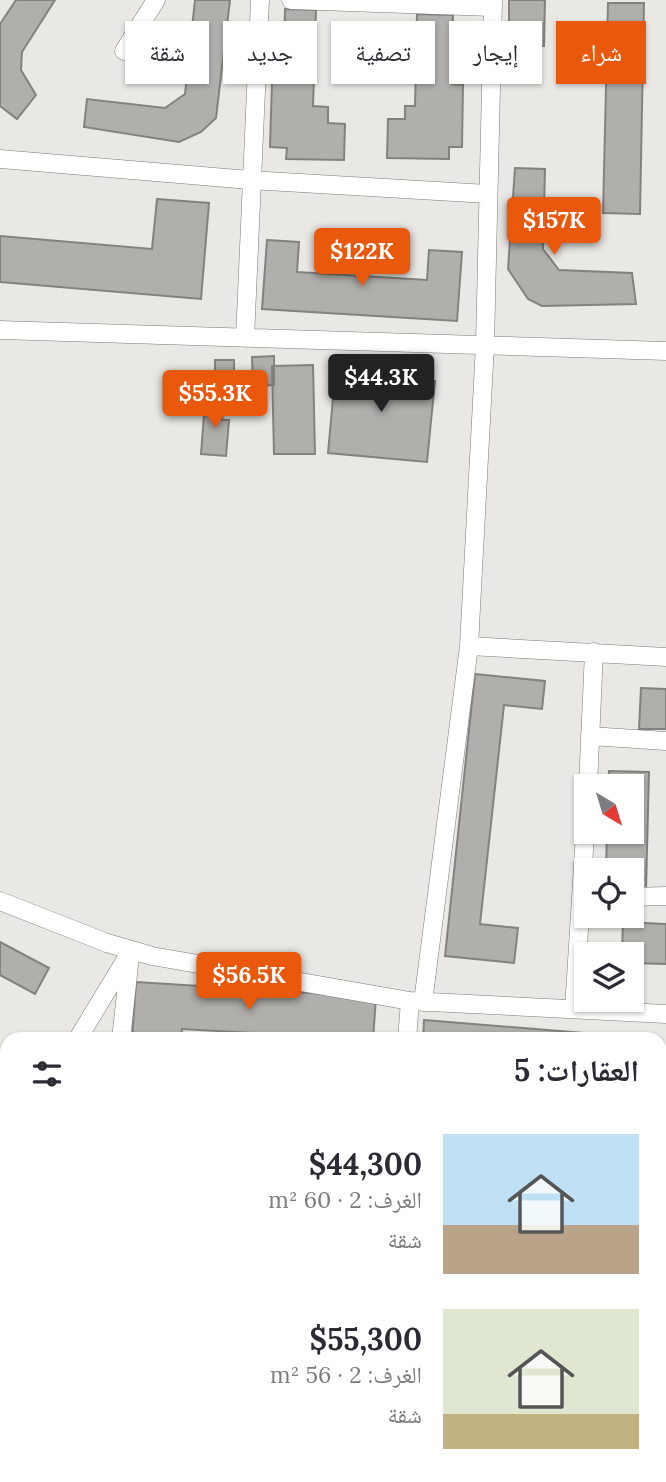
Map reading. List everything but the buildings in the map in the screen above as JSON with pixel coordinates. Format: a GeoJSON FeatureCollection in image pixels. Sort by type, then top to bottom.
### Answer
{"type":"FeatureCollection","features":[{"type":"Feature","properties":{"kind":"street"},"geometry":{"type":"LineString","coordinates":[[124,51],[156,0]]}},
{"type":"Feature","properties":{"kind":"street"},"geometry":{"type":"LineString","coordinates":[[245,338],[260,0]]}},
{"type":"Feature","properties":{"kind":"street"},"geometry":{"type":"LineString","coordinates":[[291,0],[493,3],[485,345],[469,646],[417,1001],[409,1032]]}},
{"type":"Feature","properties":{"kind":"street"},"geometry":{"type":"LineString","coordinates":[[0,159],[250,180],[488,194]]}},
{"type":"Feature","properties":{"kind":"street"},"geometry":{"type":"LineString","coordinates":[[0,330],[666,351]]}},
{"type":"Feature","properties":{"kind":"street"},"geometry":{"type":"LineString","coordinates":[[469,646],[666,657]]}},
{"type":"Feature","properties":{"kind":"street"},"geometry":{"type":"LineString","coordinates":[[588,774],[594,652]]}},
{"type":"Feature","properties":{"kind":"street"},"geometry":{"type":"LineString","coordinates":[[590,736],[666,741]]}},
{"type":"Feature","properties":{"kind":"street"},"geometry":{"type":"LineString","coordinates":[[644,897],[666,896]]}},
{"type":"Feature","properties":{"kind":"street"},"geometry":{"type":"LineString","coordinates":[[0,901],[131,951],[417,1001],[574,1009]]}},
{"type":"Feature","properties":{"kind":"street"},"geometry":{"type":"LineString","coordinates":[[82,1032],[131,951]]}},
{"type":"Feature","properties":{"kind":"street"},"geometry":{"type":"LineString","coordinates":[[122,1032],[131,951]]}},
{"type":"Feature","properties":{"kind":"street"},"geometry":{"type":"LineString","coordinates":[[643,1012],[666,1013]]}}]}
